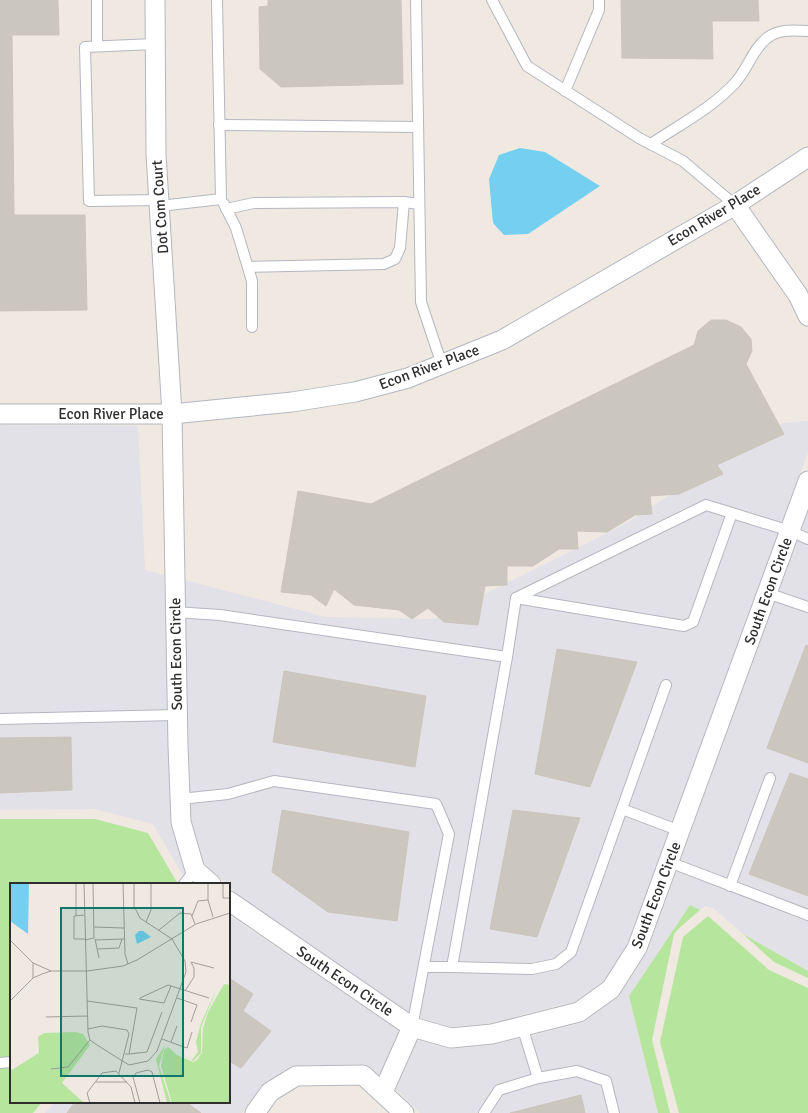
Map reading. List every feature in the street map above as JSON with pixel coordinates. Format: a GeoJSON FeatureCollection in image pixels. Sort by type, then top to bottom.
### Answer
{"type":"FeatureCollection","features":[{"type":"Feature","properties":{"kind":"street","name":"Dot Com Court"},"geometry":{"type":"LineString","coordinates":[[155,0],[156,154],[172,414]]}},
{"type":"Feature","properties":{"kind":"street","name":"Econ River Place"},"geometry":{"type":"LineString","coordinates":[[0,414],[172,414],[292,402],[356,392],[408,378],[502,340],[734,204],[808,157]]}},
{"type":"Feature","properties":{"kind":"street"},"geometry":{"type":"LineString","coordinates":[[734,204],[798,295],[808,316]]}},
{"type":"Feature","properties":{"kind":"street","name":"South Econ Circle"},"geometry":{"type":"LineString","coordinates":[[172,414],[177,715],[181,822],[190,877],[208,883]]}},
{"type":"Feature","properties":{"kind":"street","name":"South Econ Circle"},"geometry":{"type":"LineString","coordinates":[[230,902],[412,1027],[451,1038],[492,1034],[579,1012],[611,989],[637,948],[808,481]]}},
{"type":"Feature","properties":{"kind":"street"},"geometry":{"type":"LineString","coordinates":[[383,1092],[412,1027]]}},
{"type":"Feature","properties":{"kind":"street"},"geometry":{"type":"LineString","coordinates":[[255,1113],[270,1092],[296,1076],[363,1075],[404,1113]]}},
{"type":"Feature","properties":{"kind":"lane"},"geometry":{"type":"LineString","coordinates":[[97,0],[97,46]]}},
{"type":"Feature","properties":{"kind":"lane"},"geometry":{"type":"LineString","coordinates":[[217,0],[221,199],[236,228],[252,281],[252,327]]}},
{"type":"Feature","properties":{"kind":"lane"},"geometry":{"type":"LineString","coordinates":[[416,0],[421,302],[442,365]]}},
{"type":"Feature","properties":{"kind":"lane"},"geometry":{"type":"LineString","coordinates":[[492,0],[527,66],[651,144],[683,161],[734,204]]}},
{"type":"Feature","properties":{"kind":"lane"},"geometry":{"type":"LineString","coordinates":[[565,91],[599,10],[599,0]]}},
{"type":"Feature","properties":{"kind":"lane"},"geometry":{"type":"LineString","coordinates":[[651,144],[712,104],[735,83],[766,38],[790,30],[808,31]]}},
{"type":"Feature","properties":{"kind":"lane"},"geometry":{"type":"LineString","coordinates":[[155,44],[84,47],[89,201],[160,203],[221,199]]}},
{"type":"Feature","properties":{"kind":"lane"},"geometry":{"type":"LineString","coordinates":[[219,125],[418,127]]}},
{"type":"Feature","properties":{"kind":"lane"},"geometry":{"type":"LineString","coordinates":[[226,209],[254,203],[404,202],[419,204]]}},
{"type":"Feature","properties":{"kind":"lane"},"geometry":{"type":"LineString","coordinates":[[248,267],[384,264],[395,259],[400,248],[404,202]]}},
{"type":"Feature","properties":{"kind":"lane"},"geometry":{"type":"LineString","coordinates":[[516,598],[706,505],[790,531],[808,539]]}},
{"type":"Feature","properties":{"kind":"lane"},"geometry":{"type":"LineString","coordinates":[[516,598],[684,626],[693,622],[732,513]]}},
{"type":"Feature","properties":{"kind":"lane"},"geometry":{"type":"LineString","coordinates":[[767,593],[808,607]]}},
{"type":"Feature","properties":{"kind":"lane"},"geometry":{"type":"LineString","coordinates":[[452,967],[507,657],[516,598]]}},
{"type":"Feature","properties":{"kind":"lane"},"geometry":{"type":"LineString","coordinates":[[175,612],[220,615],[507,657]]}},
{"type":"Feature","properties":{"kind":"lane"},"geometry":{"type":"LineString","coordinates":[[424,967],[532,969],[556,964],[570,952],[666,685]]}},
{"type":"Feature","properties":{"kind":"lane"},"geometry":{"type":"LineString","coordinates":[[0,719],[177,715]]}},
{"type":"Feature","properties":{"kind":"lane"},"geometry":{"type":"LineString","coordinates":[[730,886],[770,778]]}},
{"type":"Feature","properties":{"kind":"lane"},"geometry":{"type":"LineString","coordinates":[[180,799],[228,794],[274,781],[436,804],[449,834],[412,1027]]}},
{"type":"Feature","properties":{"kind":"lane"},"geometry":{"type":"LineString","coordinates":[[622,809],[680,831]]}},
{"type":"Feature","properties":{"kind":"lane"},"geometry":{"type":"LineString","coordinates":[[669,862],[808,915]]}},
{"type":"Feature","properties":{"kind":"lane"},"geometry":{"type":"LineString","coordinates":[[522,1026],[538,1078]]}},
{"type":"Feature","properties":{"kind":"lane"},"geometry":{"type":"LineString","coordinates":[[0,1063],[10,1062]]}},
{"type":"Feature","properties":{"kind":"lane"},"geometry":{"type":"LineString","coordinates":[[484,1113],[499,1090],[538,1078],[577,1071],[606,1081],[614,1113]]}},
{"type":"Feature","properties":{"kind":"shaded area"},"geometry":{"type":"Polygon","coordinates":[[[808,421],[808,452],[629,942],[604,981],[576,1001],[490,1023],[452,1027],[416,1017],[241,898],[230,887],[230,883],[226,883],[204,863],[191,820],[187,745],[185,580],[326,617],[434,619],[623,525],[783,423],[808,421]]]}},
{"type":"Feature","properties":{"kind":"shaded area"},"geometry":{"type":"Polygon","coordinates":[[[0,425],[138,426],[145,570],[164,575],[171,823],[186,874],[194,883],[187,883],[153,824],[95,809],[0,810],[0,425]]]}},
{"type":"Feature","properties":{"kind":"shaded area"},"geometry":{"type":"Polygon","coordinates":[[[808,511],[808,971],[743,934],[713,908],[705,906],[700,910],[690,905],[629,996],[658,1113],[420,1113],[396,1089],[418,1040],[452,1049],[493,1045],[582,1023],[619,996],[646,954],[808,511]]]}},
{"type":"Feature","properties":{"kind":"shaded area"},"geometry":{"type":"Polygon","coordinates":[[[230,916],[399,1031],[379,1075],[369,1066],[363,1064],[291,1066],[266,1082],[242,1113],[45,1113],[53,1103],[230,1103],[230,916]]]}},
{"type":"Feature","properties":{"kind":"green space"},"geometry":{"type":"Polygon","coordinates":[[[0,819],[95,819],[148,833],[177,883],[10,883],[10,1103],[41,1103],[33,1113],[0,1113],[0,819]]]}},
{"type":"Feature","properties":{"kind":"green space"},"geometry":{"type":"Polygon","coordinates":[[[690,905],[700,910],[674,934],[652,1040],[670,1113],[658,1113],[629,996],[690,905]]]}},
{"type":"Feature","properties":{"kind":"green space"},"geometry":{"type":"Polygon","coordinates":[[[708,916],[769,970],[808,988],[808,1113],[679,1113],[660,1042],[683,937],[708,916]]]}},
{"type":"Feature","properties":{"kind":"green space"},"geometry":{"type":"Polygon","coordinates":[[[743,934],[808,971],[808,978],[774,962],[743,934]]]}},
{"type":"Feature","properties":{"kind":"water"},"geometry":{"type":"Polygon","coordinates":[[[520,148],[545,152],[600,186],[528,234],[504,235],[493,223],[489,179],[499,155],[520,148]]]}},
{"type":"Feature","properties":{"kind":"building"},"geometry":{"type":"Polygon","coordinates":[[[0,0],[58,0],[59,35],[12,35],[14,215],[85,215],[87,310],[0,311],[0,0]]]}},
{"type":"Feature","properties":{"kind":"building"},"geometry":{"type":"Polygon","coordinates":[[[268,0],[401,0],[403,84],[281,87],[260,69],[259,7],[268,6],[268,0]]]}},
{"type":"Feature","properties":{"kind":"building"},"geometry":{"type":"Polygon","coordinates":[[[621,0],[758,0],[759,21],[712,21],[713,59],[622,58],[621,0]]]}},
{"type":"Feature","properties":{"kind":"building"},"geometry":{"type":"Polygon","coordinates":[[[711,320],[726,320],[741,327],[751,339],[752,351],[746,364],[784,434],[717,465],[723,474],[679,494],[650,496],[652,514],[635,515],[607,532],[577,531],[578,549],[559,549],[533,566],[507,566],[507,585],[485,586],[478,625],[444,622],[428,608],[412,619],[399,610],[354,605],[334,589],[326,606],[311,595],[281,592],[298,491],[371,504],[694,345],[698,331],[711,320]]]}},
{"type":"Feature","properties":{"kind":"building"},"geometry":{"type":"Polygon","coordinates":[[[806,645],[808,646],[808,763],[767,748],[806,645]]]}},
{"type":"Feature","properties":{"kind":"building"},"geometry":{"type":"Polygon","coordinates":[[[557,649],[637,662],[590,787],[535,774],[557,649]]]}},
{"type":"Feature","properties":{"kind":"building"},"geometry":{"type":"Polygon","coordinates":[[[284,671],[426,696],[415,767],[273,742],[284,671]]]}},
{"type":"Feature","properties":{"kind":"building"},"geometry":{"type":"Polygon","coordinates":[[[71,737],[72,790],[0,793],[0,738],[71,737]]]}},
{"type":"Feature","properties":{"kind":"building"},"geometry":{"type":"Polygon","coordinates":[[[790,773],[808,779],[808,896],[749,874],[790,773]]]}},
{"type":"Feature","properties":{"kind":"building"},"geometry":{"type":"Polygon","coordinates":[[[282,810],[409,832],[397,921],[328,912],[272,872],[282,810]]]}},
{"type":"Feature","properties":{"kind":"building"},"geometry":{"type":"Polygon","coordinates":[[[513,810],[580,818],[537,937],[490,929],[513,810]]]}},
{"type":"Feature","properties":{"kind":"building"},"geometry":{"type":"Polygon","coordinates":[[[230,979],[253,994],[243,1011],[271,1031],[241,1068],[230,1062],[230,979]]]}},
{"type":"Feature","properties":{"kind":"building"},"geometry":{"type":"Polygon","coordinates":[[[581,1095],[585,1113],[510,1113],[581,1095]]]}},
{"type":"Feature","properties":{"kind":"building"},"geometry":{"type":"Polygon","coordinates":[[[74,1103],[187,1103],[201,1113],[67,1113],[74,1103]]]}}]}
